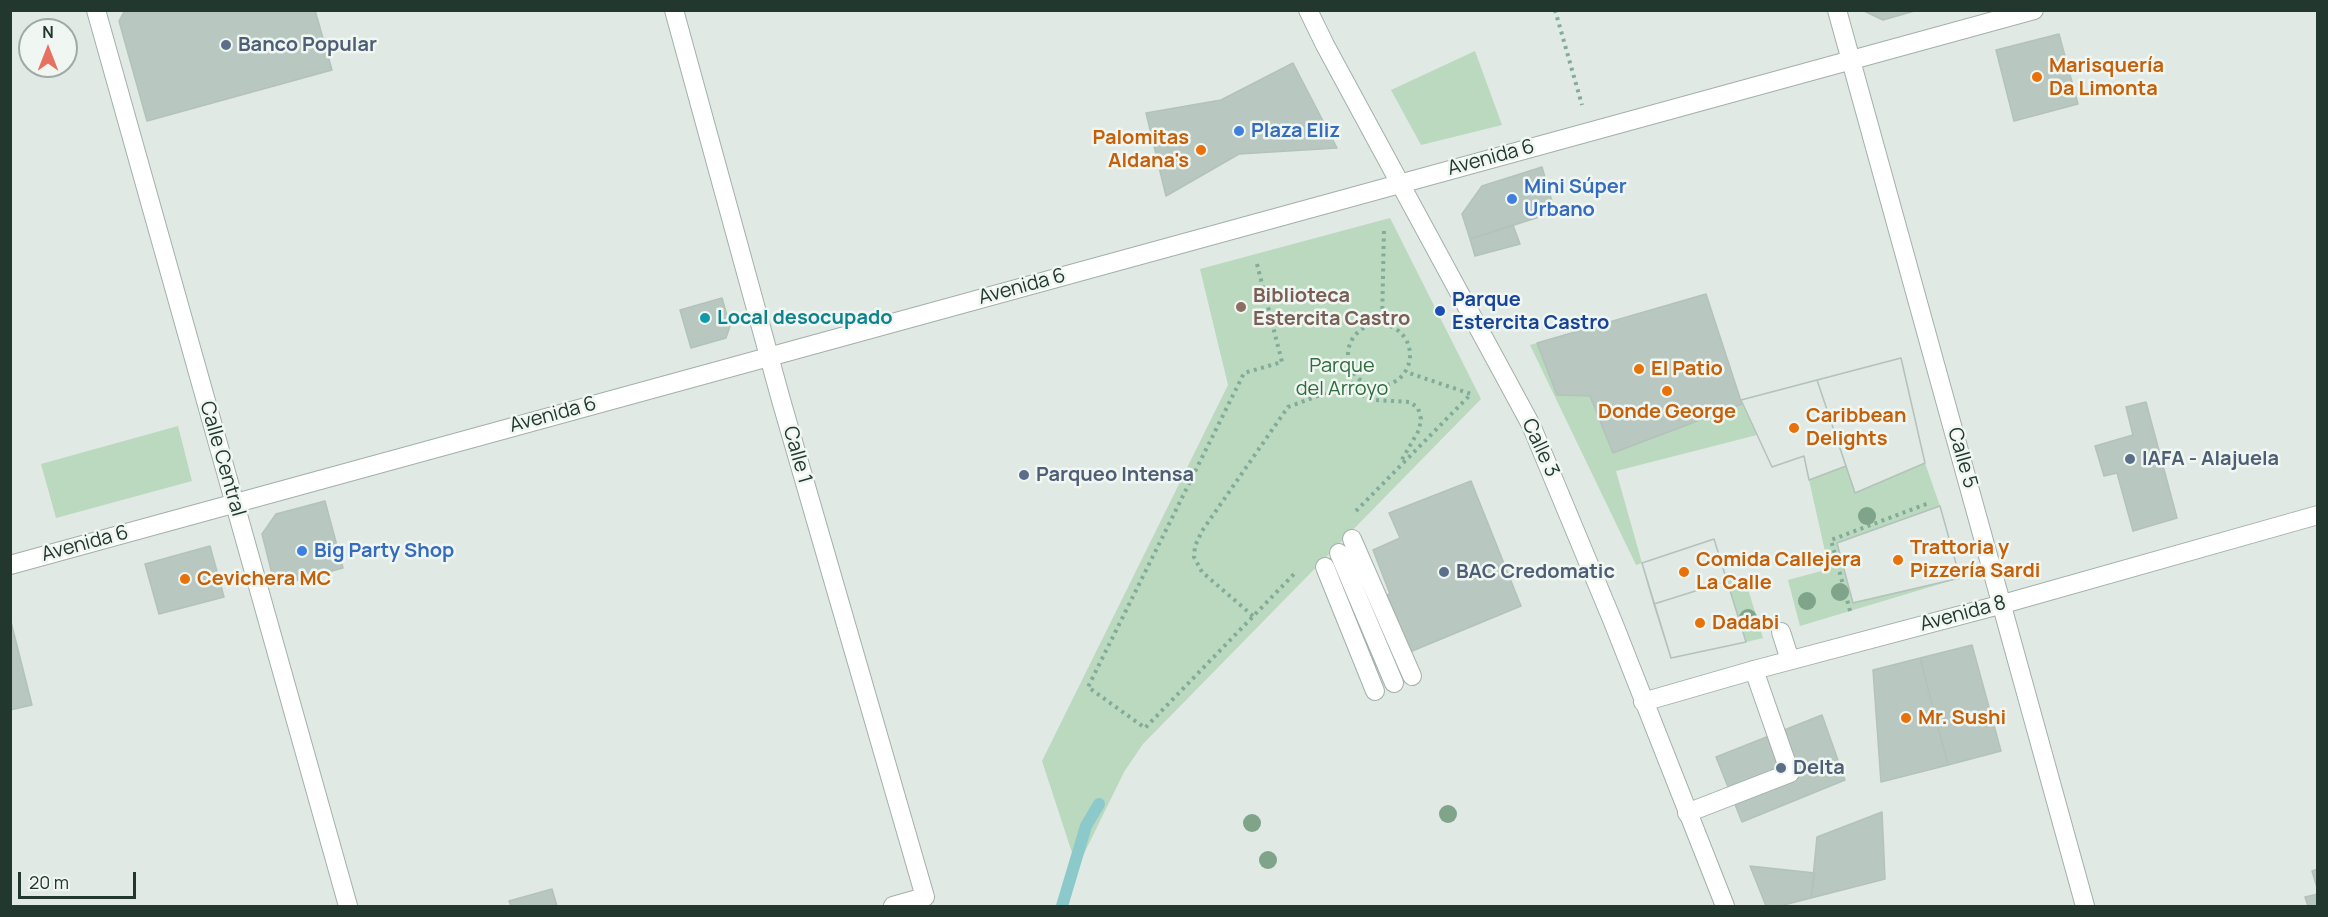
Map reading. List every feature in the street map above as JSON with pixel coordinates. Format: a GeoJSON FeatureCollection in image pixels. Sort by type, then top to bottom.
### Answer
{"type":"FeatureCollection","features":[{"type":"Feature","properties":{"kind":"street","name":"Calle Central"},"geometry":{"type":"LineString","coordinates":[[96,10],[348,906]]}},
{"type":"Feature","properties":{"kind":"street","name":"Calle 1"},"geometry":{"type":"LineString","coordinates":[[674,10],[769,356],[925,897],[893,906]]}},
{"type":"Feature","properties":{"kind":"street","name":"Calle 3"},"geometry":{"type":"LineString","coordinates":[[1308,10],[1324,45],[1531,425],[1613,622],[1725,906]]}},
{"type":"Feature","properties":{"kind":"street","name":"Calle 5"},"geometry":{"type":"LineString","coordinates":[[1837,10],[2085,906]]}},
{"type":"Feature","properties":{"kind":"street","name":"Avenida 6"},"geometry":{"type":"LineString","coordinates":[[10,565],[2034,10]]}},
{"type":"Feature","properties":{"kind":"street","name":"Avenida 8"},"geometry":{"type":"LineString","coordinates":[[1643,702],[2318,515]]}},
{"type":"Feature","properties":{"kind":"street"},"geometry":{"type":"LineString","coordinates":[[1352,539],[1412,676]]}},
{"type":"Feature","properties":{"kind":"street"},"geometry":{"type":"LineString","coordinates":[[1339,553],[1394,683]]}},
{"type":"Feature","properties":{"kind":"street"},"geometry":{"type":"LineString","coordinates":[[1324,567],[1375,691]]}},
{"type":"Feature","properties":{"kind":"street"},"geometry":{"type":"LineString","coordinates":[[1781,632],[1790,660]]}},
{"type":"Feature","properties":{"kind":"street"},"geometry":{"type":"LineString","coordinates":[[1687,813],[1791,773],[1754,670]]}},
{"type":"Feature","properties":{"kind":"path"},"geometry":{"type":"LineString","coordinates":[[1555,10],[1590,131]]}},
{"type":"Feature","properties":{"kind":"path"},"geometry":{"type":"LineString","coordinates":[[1382,324],[1384,228]]}},
{"type":"Feature","properties":{"kind":"path"},"geometry":{"type":"LineString","coordinates":[[1257,264],[1282,363],[1244,373],[1088,687],[1145,728],[1301,567]]}},
{"type":"Feature","properties":{"kind":"path"},"geometry":{"type":"LineString","coordinates":[[1372,324],[1382,324],[1401,332],[1408,341],[1410,362],[1406,372],[1390,384],[1380,386],[1362,380],[1354,373],[1348,355],[1350,345],[1362,328],[1372,324]]}},
{"type":"Feature","properties":{"kind":"path"},"geometry":{"type":"LineString","coordinates":[[1349,518],[1471,394],[1406,372]]}},
{"type":"Feature","properties":{"kind":"path"},"geometry":{"type":"LineString","coordinates":[[1253,616],[1203,572],[1194,557],[1195,546],[1202,531],[1287,407],[1362,380]]}},
{"type":"Feature","properties":{"kind":"path"},"geometry":{"type":"LineString","coordinates":[[1341,387],[1374,400],[1410,402],[1418,408],[1421,419],[1419,430],[1396,469]]}},
{"type":"Feature","properties":{"kind":"path"},"geometry":{"type":"LineString","coordinates":[[1850,611],[1831,540],[1929,503]]}},
{"type":"Feature","properties":{"kind":"green space"},"geometry":{"type":"Polygon","coordinates":[[[1475,51],[1502,125],[1421,145],[1391,90],[1475,51]]]}},
{"type":"Feature","properties":{"kind":"green space","name":"Parque del Arroyo"},"geometry":{"type":"Polygon","coordinates":[[[1390,218],[1481,399],[1143,744],[1124,772],[1077,868],[1042,761],[1228,385],[1200,269],[1390,218]]]}},
{"type":"Feature","properties":{"kind":"green space"},"geometry":{"type":"Polygon","coordinates":[[[1537,343],[1558,395],[1590,396],[1613,453],[1742,404],[1757,435],[1616,471],[1642,563],[1636,565],[1530,345],[1537,343]]]}},
{"type":"Feature","properties":{"kind":"green space"},"geometry":{"type":"Polygon","coordinates":[[[178,426],[192,481],[56,518],[41,464],[178,426]]]}},
{"type":"Feature","properties":{"kind":"green space"},"geometry":{"type":"Polygon","coordinates":[[[1925,463],[1940,506],[1837,543],[1853,602],[1960,578],[1800,626],[1788,580],[1829,569],[1809,480],[1846,466],[1856,493],[1925,463]]]}},
{"type":"Feature","properties":{"kind":"green space"},"geometry":{"type":"Polygon","coordinates":[[[1744,576],[1763,638],[1746,642],[1727,581],[1744,576]]]}},
{"type":"Feature","properties":{"kind":"building","name":"Banco Popular"},"geometry":{"type":"Polygon","coordinates":[[[125,10],[315,10],[332,70],[147,121],[119,21],[125,10]]]}},
{"type":"Feature","properties":{"kind":"building"},"geometry":{"type":"Polygon","coordinates":[[[1862,10],[1918,10],[1883,20],[1862,10]]]}},
{"type":"Feature","properties":{"kind":"building","name":"Marisquería Da Limonta"},"geometry":{"type":"Polygon","coordinates":[[[2059,34],[2078,104],[2014,121],[1996,50],[2059,34]]]}},
{"type":"Feature","properties":{"kind":"building","name":"Plaza Eliz"},"geometry":{"type":"Polygon","coordinates":[[[1293,63],[1337,148],[1239,154],[1166,196],[1146,113],[1221,100],[1293,63]]]}},
{"type":"Feature","properties":{"kind":"building","name":"Mini Súper Urbano"},"geometry":{"type":"Polygon","coordinates":[[[1542,167],[1555,212],[1470,239],[1462,214],[1482,186],[1542,167]]]}},
{"type":"Feature","properties":{"kind":"building"},"geometry":{"type":"Polygon","coordinates":[[[1513,225],[1520,244],[1475,256],[1470,239],[1513,225]]]}},
{"type":"Feature","properties":{"kind":"building","name":"El Patio"},"geometry":{"type":"Polygon","coordinates":[[[1706,294],[1742,404],[1613,453],[1590,396],[1557,395],[1537,343],[1706,294]]]}},
{"type":"Feature","properties":{"kind":"building","name":"Local desocupado"},"geometry":{"type":"Polygon","coordinates":[[[722,298],[730,326],[726,338],[691,348],[680,310],[722,298]]]}},
{"type":"Feature","properties":{"kind":"building","name":"El Patio"},"geometry":{"type":"Polygon","coordinates":[[[1901,358],[1925,463],[1855,493],[1846,466],[1809,480],[1804,456],[1772,467],[1741,400],[1901,358]]]}},
{"type":"Feature","properties":{"kind":"building"},"geometry":{"type":"Polygon","coordinates":[[[1901,358],[1925,463],[1855,493],[1817,380],[1901,358]]]}},
{"type":"Feature","properties":{"kind":"building","name":"Caribbean Delights"},"geometry":{"type":"Polygon","coordinates":[[[1817,380],[1846,466],[1809,480],[1804,456],[1772,467],[1741,400],[1817,380]]]}},
{"type":"Feature","properties":{"kind":"building","name":"IAFA - Alajuela"},"geometry":{"type":"Polygon","coordinates":[[[2146,402],[2177,518],[2133,531],[2117,473],[2104,476],[2095,446],[2133,435],[2126,407],[2146,402]]]}},
{"type":"Feature","properties":{"kind":"building","name":"BAC Credomatic"},"geometry":{"type":"Polygon","coordinates":[[[1471,481],[1521,606],[1359,673],[1335,615],[1390,594],[1373,550],[1400,538],[1389,513],[1471,481]]]}},
{"type":"Feature","properties":{"kind":"building","name":"Big Party Shop"},"geometry":{"type":"Polygon","coordinates":[[[325,501],[343,568],[275,586],[262,534],[276,514],[325,501]]]}},
{"type":"Feature","properties":{"kind":"building","name":"Trattoria y Pizzería Sardi"},"geometry":{"type":"Polygon","coordinates":[[[1940,506],[1960,578],[1853,603],[1837,543],[1940,506]]]}},
{"type":"Feature","properties":{"kind":"building","name":"Trattoria y Pizzería Sardi"},"geometry":{"type":"Polygon","coordinates":[[[1940,506],[1960,578],[1853,603],[1837,543],[1940,506]]]}},
{"type":"Feature","properties":{"kind":"building"},"geometry":{"type":"Polygon","coordinates":[[[1714,539],[1746,642],[1671,658],[1642,563],[1714,539]]]}},
{"type":"Feature","properties":{"kind":"building","name":"Comida Callejera La Calle"},"geometry":{"type":"Polygon","coordinates":[[[1714,539],[1727,581],[1654,604],[1642,563],[1714,539]]]}},
{"type":"Feature","properties":{"kind":"building"},"geometry":{"type":"Polygon","coordinates":[[[210,546],[224,597],[159,614],[145,564],[210,546]]]}},
{"type":"Feature","properties":{"kind":"building","name":"Dadabi"},"geometry":{"type":"Polygon","coordinates":[[[1727,581],[1746,642],[1671,658],[1654,604],[1727,581]]]}},
{"type":"Feature","properties":{"kind":"building"},"geometry":{"type":"Polygon","coordinates":[[[10,618],[32,705],[10,710],[10,618]]]}},
{"type":"Feature","properties":{"kind":"building"},"geometry":{"type":"Polygon","coordinates":[[[1972,645],[2001,751],[1948,765],[1920,658],[1972,645]]]}},
{"type":"Feature","properties":{"kind":"building","name":"Mr. Sushi"},"geometry":{"type":"Polygon","coordinates":[[[1920,658],[1948,765],[1881,782],[1873,670],[1920,658]]]}},
{"type":"Feature","properties":{"kind":"building","name":"Delta"},"geometry":{"type":"Polygon","coordinates":[[[1822,715],[1845,780],[1742,822],[1716,757],[1822,715]]]}},
{"type":"Feature","properties":{"kind":"building"},"geometry":{"type":"Polygon","coordinates":[[[1882,812],[1885,879],[1811,898],[1817,837],[1882,812]]]}},
{"type":"Feature","properties":{"kind":"building"},"geometry":{"type":"Polygon","coordinates":[[[1750,866],[1815,873],[1811,898],[1780,906],[1766,906],[1750,866]]]}},
{"type":"Feature","properties":{"kind":"building"},"geometry":{"type":"Polygon","coordinates":[[[2318,869],[2318,891],[2312,871],[2318,869]]]}},
{"type":"Feature","properties":{"kind":"building"},"geometry":{"type":"Polygon","coordinates":[[[552,889],[557,906],[511,906],[509,901],[552,889]]]}},
{"type":"Feature","properties":{"kind":"building"},"geometry":{"type":"Polygon","coordinates":[[[2318,894],[2318,906],[2308,906],[2305,897],[2318,894]]]}},
{"type":"Feature","properties":{"kind":"waterway"},"geometry":{"type":"LineString","coordinates":[[1062,906],[1086,826],[1099,804]]}},
{"type":"Feature","properties":{"kind":"place","name":"Banco Popular"},"geometry":{"type":"Point","coordinates":[226,45]}},
{"type":"Feature","properties":{"kind":"place","name":"Marisquería Da Limonta"},"geometry":{"type":"Point","coordinates":[2037,77]}},
{"type":"Feature","properties":{"kind":"place","name":"Plaza Eliz"},"geometry":{"type":"Point","coordinates":[1239,131]}},
{"type":"Feature","properties":{"kind":"place","name":"Palomitas Aldana's"},"geometry":{"type":"Point","coordinates":[1201,150]}},
{"type":"Feature","properties":{"kind":"place","name":"Mini Súper Urbano"},"geometry":{"type":"Point","coordinates":[1512,199]}},
{"type":"Feature","properties":{"kind":"place","name":"Biblioteca Estercita Castro"},"geometry":{"type":"Point","coordinates":[1241,307]}},
{"type":"Feature","properties":{"kind":"place","name":"Parque Estercita Castro"},"geometry":{"type":"Point","coordinates":[1440,311]}},
{"type":"Feature","properties":{"kind":"place","name":"Local desocupado"},"geometry":{"type":"Point","coordinates":[705,318]}},
{"type":"Feature","properties":{"kind":"place","name":"El Patio"},"geometry":{"type":"Point","coordinates":[1639,369]}},
{"type":"Feature","properties":{"kind":"place","name":"Donde George"},"geometry":{"type":"Point","coordinates":[1667,391]}},
{"type":"Feature","properties":{"kind":"place","name":"Caribbean Delights"},"geometry":{"type":"Point","coordinates":[1794,428]}},
{"type":"Feature","properties":{"kind":"place","name":"IAFA - Alajuela"},"geometry":{"type":"Point","coordinates":[2130,459]}},
{"type":"Feature","properties":{"kind":"place","name":"Parqueo Intensa"},"geometry":{"type":"Point","coordinates":[1024,475]}},
{"type":"Feature","properties":{"kind":"place","name":"Big Party Shop"},"geometry":{"type":"Point","coordinates":[302,551]}},
{"type":"Feature","properties":{"kind":"place","name":"Trattoria y Pizzería Sardi"},"geometry":{"type":"Point","coordinates":[1898,560]}},
{"type":"Feature","properties":{"kind":"place","name":"BAC Credomatic"},"geometry":{"type":"Point","coordinates":[1444,572]}},
{"type":"Feature","properties":{"kind":"place","name":"Comida Callejera La Calle"},"geometry":{"type":"Point","coordinates":[1684,572]}},
{"type":"Feature","properties":{"kind":"place","name":"Cevichera MC"},"geometry":{"type":"Point","coordinates":[185,579]}},
{"type":"Feature","properties":{"kind":"place","name":"Dadabi"},"geometry":{"type":"Point","coordinates":[1700,623]}},
{"type":"Feature","properties":{"kind":"place","name":"Mr. Sushi"},"geometry":{"type":"Point","coordinates":[1906,718]}},
{"type":"Feature","properties":{"kind":"place","name":"Delta"},"geometry":{"type":"Point","coordinates":[1781,768]}}]}
